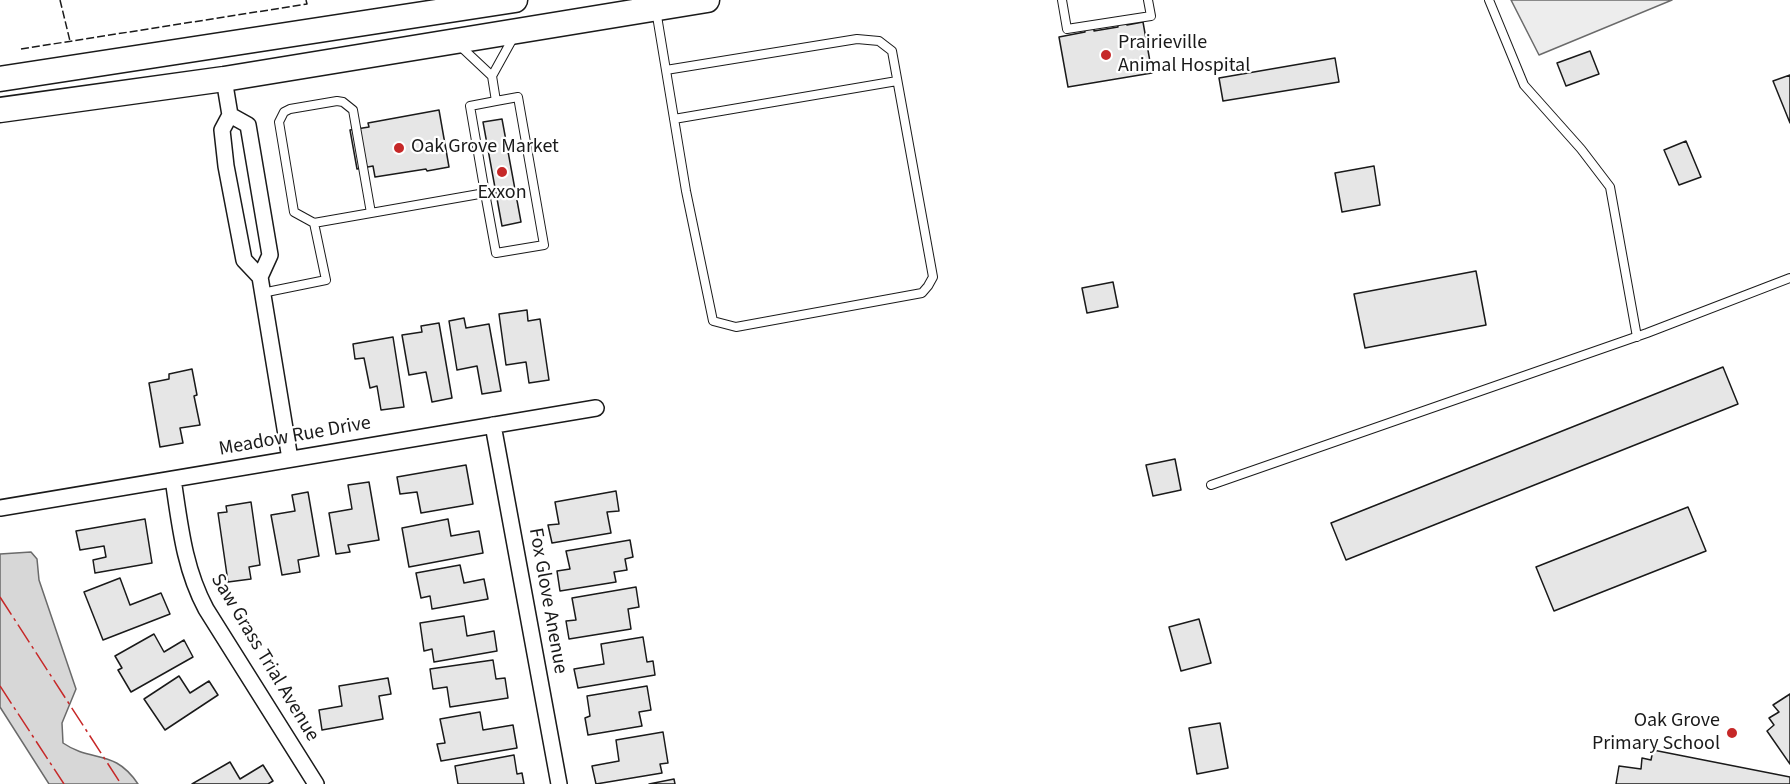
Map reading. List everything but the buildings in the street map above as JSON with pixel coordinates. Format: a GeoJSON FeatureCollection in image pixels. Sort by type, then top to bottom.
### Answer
{"type":"FeatureCollection","features":[{"type":"Feature","properties":{"kind":"main road"},"geometry":{"type":"LineString","coordinates":[[0,79],[438,6],[515,0]]}},
{"type":"Feature","properties":{"kind":"main road"},"geometry":{"type":"LineString","coordinates":[[0,110],[224,79],[707,0]]}},
{"type":"Feature","properties":{"kind":"main road"},"geometry":{"type":"LineString","coordinates":[[224,79],[286,54],[427,30],[435,26],[438,21],[438,6]]}},
{"type":"Feature","properties":{"kind":"main road"},"geometry":{"type":"LineString","coordinates":[[0,91],[25,88],[44,73]]}},
{"type":"Feature","properties":{"kind":"street"},"geometry":{"type":"LineString","coordinates":[[224,79],[230,115],[222,130],[231,192],[244,260],[261,285],[290,459]]}},
{"type":"Feature","properties":{"kind":"street"},"geometry":{"type":"LineString","coordinates":[[230,115],[248,125],[270,255],[261,285]]}},
{"type":"Feature","properties":{"kind":"street"},"geometry":{"type":"LineString","coordinates":[[231,192],[258,187]]}},
{"type":"Feature","properties":{"kind":"street","name":"Meadow Rue Drive"},"geometry":{"type":"LineString","coordinates":[[0,508],[596,408]]}},
{"type":"Feature","properties":{"kind":"street","name":"Fox Glove Anenue"},"geometry":{"type":"LineString","coordinates":[[494,425],[559,784]]}},
{"type":"Feature","properties":{"kind":"street","name":"Saw Grass Trial Avenue"},"geometry":{"type":"LineString","coordinates":[[173,479],[187,564],[194,587],[316,784]]}},
{"type":"Feature","properties":{"kind":"lane"},"geometry":{"type":"LineString","coordinates":[[1062,0],[1067,29],[1151,16],[1148,0]]}},
{"type":"Feature","properties":{"kind":"lane"},"geometry":{"type":"LineString","coordinates":[[1489,0],[1524,85],[1581,149],[1610,187],[1637,337]]}},
{"type":"Feature","properties":{"kind":"lane"},"geometry":{"type":"LineString","coordinates":[[656,9],[674,119],[686,191],[713,321],[736,327],[922,293],[928,286],[933,277],[892,51],[879,41],[857,39],[666,70]]}},
{"type":"Feature","properties":{"kind":"lane"},"geometry":{"type":"LineString","coordinates":[[492,76],[517,32]]}},
{"type":"Feature","properties":{"kind":"lane"},"geometry":{"type":"LineString","coordinates":[[456,42],[492,76],[496,101]]}},
{"type":"Feature","properties":{"kind":"lane"},"geometry":{"type":"LineString","coordinates":[[674,119],[897,81]]}},
{"type":"Feature","properties":{"kind":"lane"},"geometry":{"type":"LineString","coordinates":[[518,97],[544,245],[496,253],[470,106],[496,101],[518,97]]}},
{"type":"Feature","properties":{"kind":"lane"},"geometry":{"type":"LineString","coordinates":[[371,213],[353,110],[338,101],[284,112],[279,122],[294,212],[314,223],[371,213],[485,193]]}},
{"type":"Feature","properties":{"kind":"lane"},"geometry":{"type":"LineString","coordinates":[[261,285],[326,280],[314,223]]}},
{"type":"Feature","properties":{"kind":"lane"},"geometry":{"type":"LineString","coordinates":[[1211,484],[1637,337],[1790,278]]}},
{"type":"Feature","properties":{"kind":"shaded area"},"geometry":{"type":"Polygon","coordinates":[[[1511,0],[1672,0],[1539,55],[1511,0]]]}},
{"type":"Feature","properties":{"kind":"shaded area"},"geometry":{"type":"Polygon","coordinates":[[[31,552],[37,559],[39,580],[76,689],[62,723],[63,743],[84,753],[111,760],[129,773],[138,784],[49,784],[0,707],[0,554],[31,552]]]}},
{"type":"Feature","properties":{"kind":"fence"},"geometry":{"type":"LineString","coordinates":[[60,0],[70,41]]}},
{"type":"Feature","properties":{"kind":"fence"},"geometry":{"type":"LineString","coordinates":[[21,49],[307,4],[306,0]]}},
{"type":"Feature","properties":{"kind":"power"},"geometry":{"type":"LineString","coordinates":[[0,597],[121,784]]}},
{"type":"Feature","properties":{"kind":"power"},"geometry":{"type":"LineString","coordinates":[[0,686],[64,784]]}},
{"type":"Feature","properties":{"kind":"place","name":"Prairieville Animal Hospital"},"geometry":{"type":"Point","coordinates":[1106,55]}},
{"type":"Feature","properties":{"kind":"place","name":"Oak Grove Market"},"geometry":{"type":"Point","coordinates":[399,148]}},
{"type":"Feature","properties":{"kind":"place","name":"Exxon"},"geometry":{"type":"Point","coordinates":[502,172]}},
{"type":"Feature","properties":{"kind":"place","name":"Oak Grove Primary School"},"geometry":{"type":"Point","coordinates":[1732,733]}}]}
